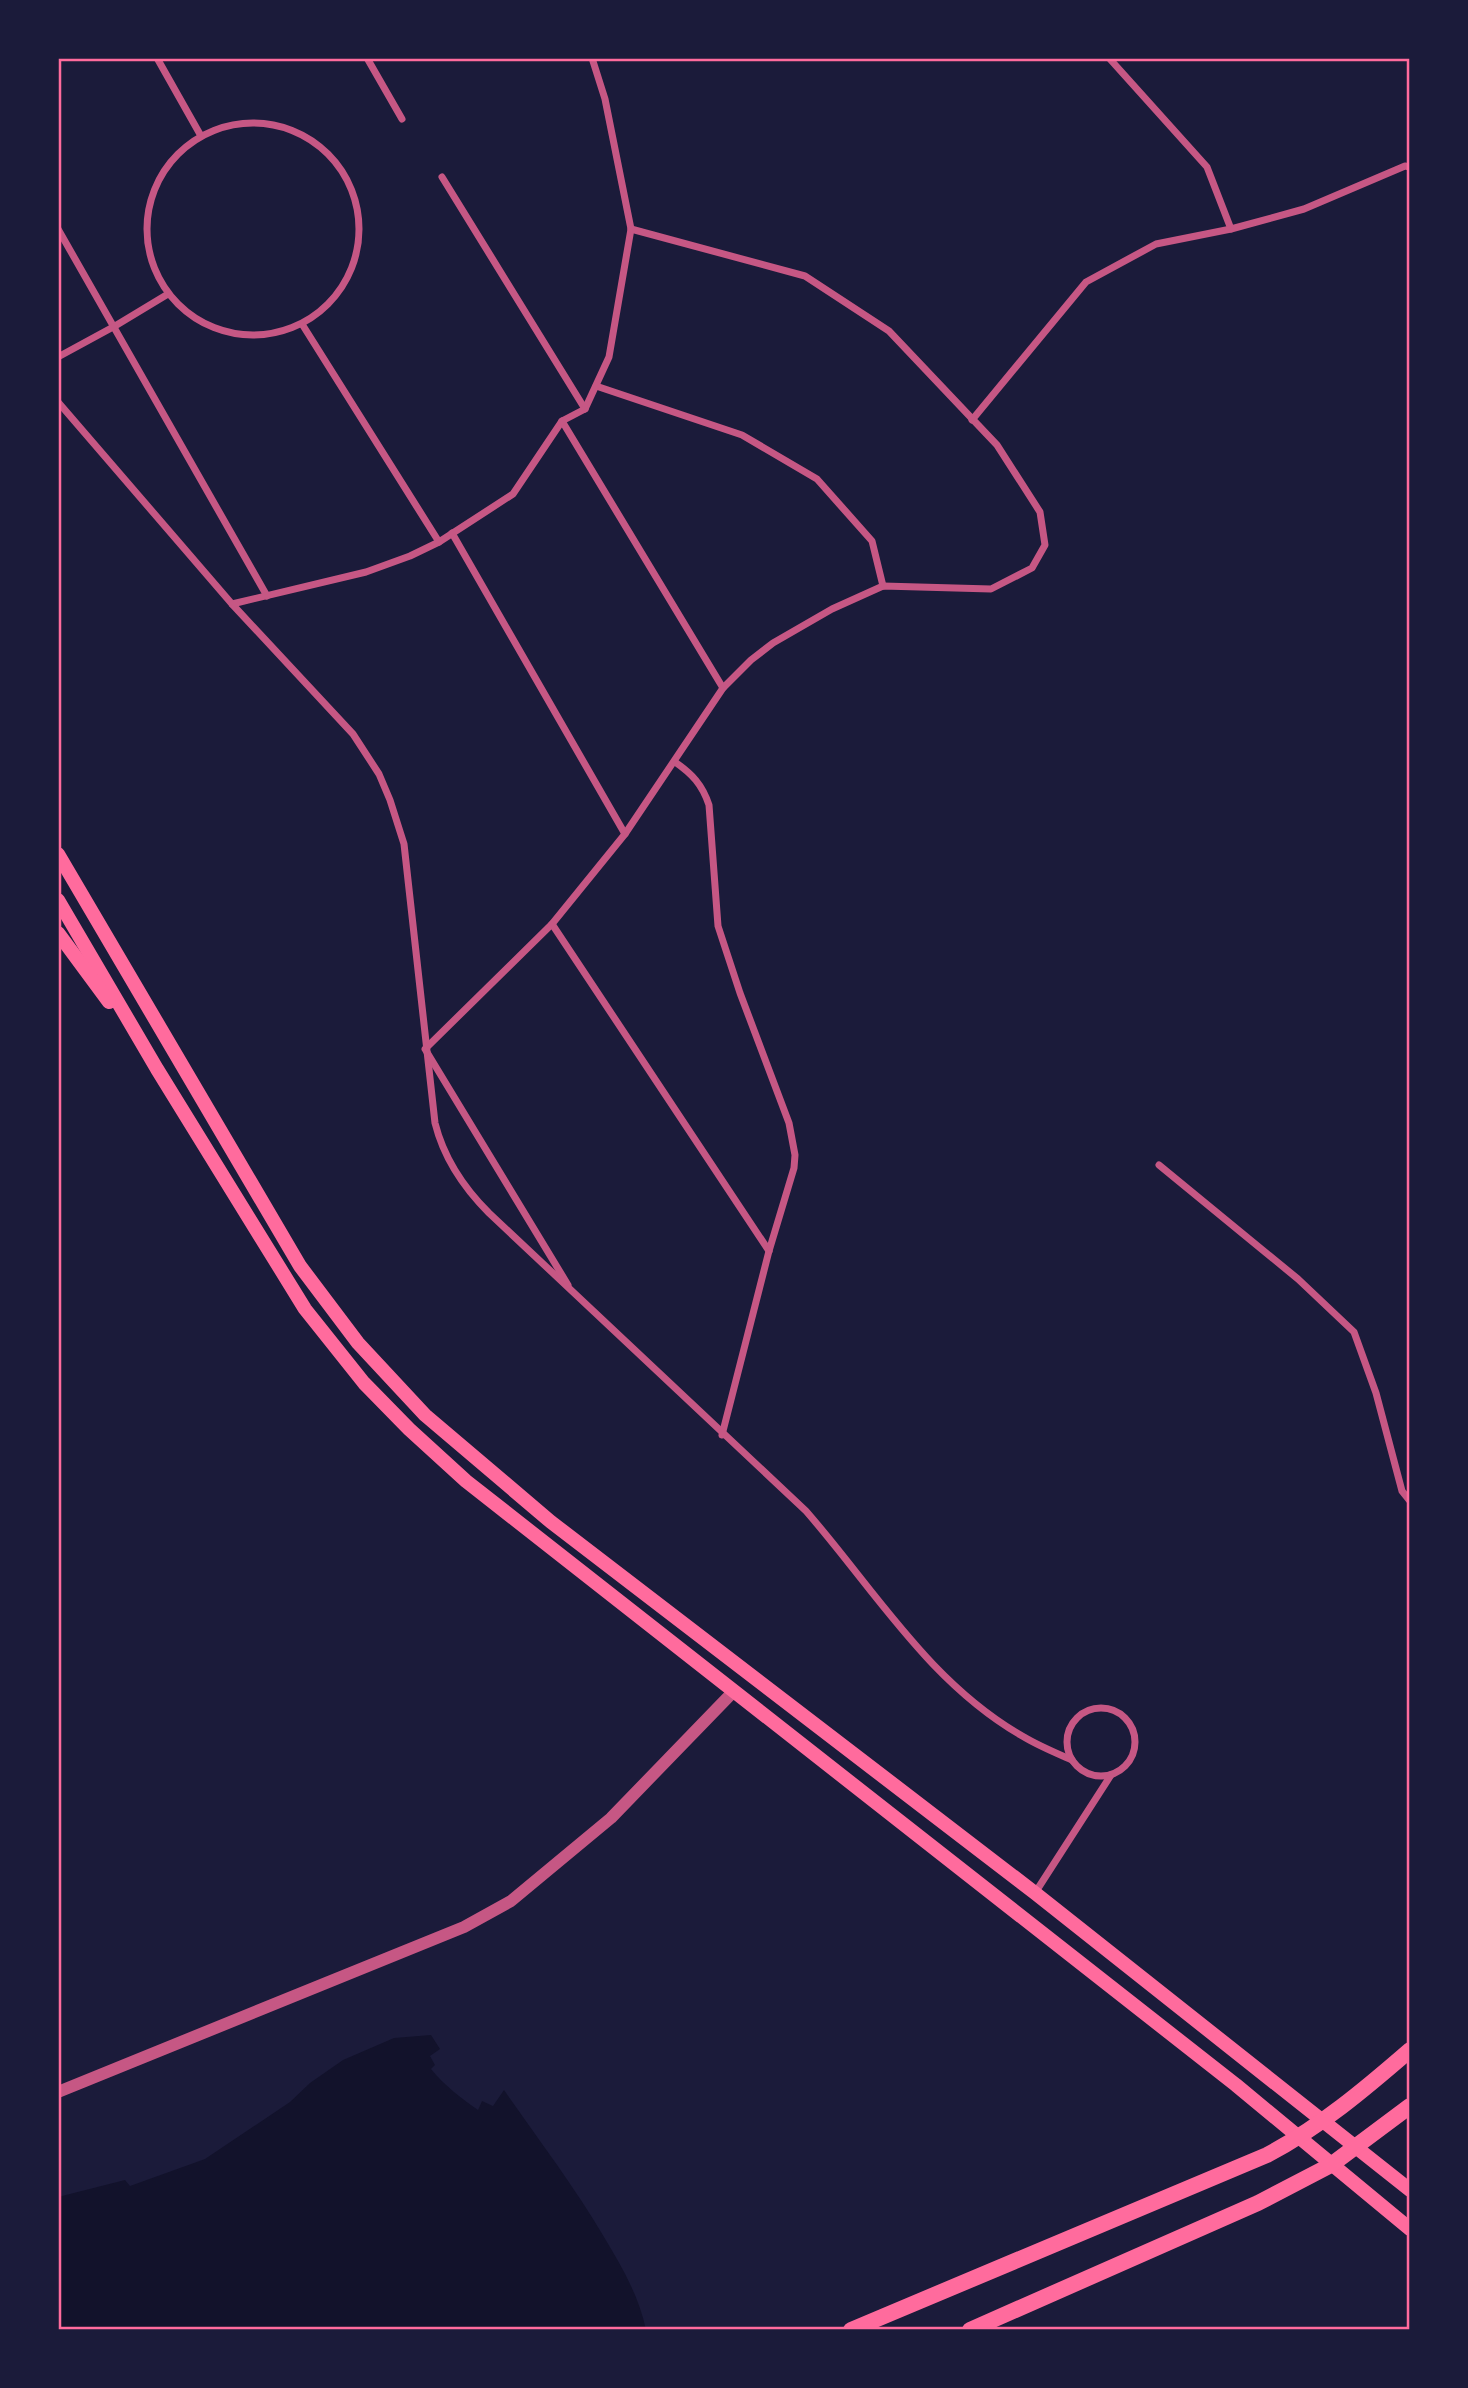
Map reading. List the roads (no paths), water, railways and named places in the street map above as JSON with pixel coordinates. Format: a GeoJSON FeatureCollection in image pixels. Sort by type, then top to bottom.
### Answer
{"type":"FeatureCollection","features":[{"type":"Feature","properties":{"kind":"main road"},"geometry":{"type":"LineString","coordinates":[[58,854],[300,1266],[338,1318],[396,1384],[445,1433],[551,1522],[1035,1893],[1410,2190]]}},
{"type":"Feature","properties":{"kind":"main road"},"geometry":{"type":"LineString","coordinates":[[58,900],[292,1291],[365,1383],[409,1429],[466,1481],[1236,2085],[1410,2229]]}},
{"type":"Feature","properties":{"kind":"main road"},"geometry":{"type":"LineString","coordinates":[[58,933],[157,1069]]}},
{"type":"Feature","properties":{"kind":"main road"},"geometry":{"type":"LineString","coordinates":[[851,2330],[1229,2173],[1299,2138],[1324,2121],[1410,2050]]}},
{"type":"Feature","properties":{"kind":"main road"},"geometry":{"type":"LineString","coordinates":[[970,2330],[1258,2203],[1331,2165],[1410,2106]]}},
{"type":"Feature","properties":{"kind":"street"},"geometry":{"type":"LineString","coordinates":[[157,58],[201,136]]}},
{"type":"Feature","properties":{"kind":"street"},"geometry":{"type":"LineString","coordinates":[[367,58],[402,118]]}},
{"type":"Feature","properties":{"kind":"street"},"geometry":{"type":"LineString","coordinates":[[232,604],[366,572],[439,542],[513,494],[562,421],[585,409],[609,357],[631,229],[605,99],[592,58]]}},
{"type":"Feature","properties":{"kind":"street"},"geometry":{"type":"LineString","coordinates":[[1109,58],[1207,167],[1231,229]]}},
{"type":"Feature","properties":{"kind":"street"},"geometry":{"type":"LineString","coordinates":[[233,124],[267,124],[300,133],[328,153],[348,181],[358,213],[358,248],[347,280],[327,307],[302,324],[270,335],[241,335],[213,328],[187,313],[168,294],[151,259],[147,224],[155,189],[174,159],[201,136],[233,124]]}},
{"type":"Feature","properties":{"kind":"street"},"geometry":{"type":"LineString","coordinates":[[972,420],[1086,282],[1156,244],[1231,229],[1304,209],[1405,166],[1410,167]]}},
{"type":"Feature","properties":{"kind":"street"},"geometry":{"type":"LineString","coordinates":[[442,177],[585,409]]}},
{"type":"Feature","properties":{"kind":"street"},"geometry":{"type":"LineString","coordinates":[[58,229],[267,596]]}},
{"type":"Feature","properties":{"kind":"street"},"geometry":{"type":"LineString","coordinates":[[425,1049],[552,924],[625,834],[723,688],[751,660],[773,643],[844,603],[883,586],[991,589],[1032,568],[1045,545],[1040,512],[997,445],[889,331],[805,276],[631,229]]}},
{"type":"Feature","properties":{"kind":"street"},"geometry":{"type":"LineString","coordinates":[[58,357],[168,294]]}},
{"type":"Feature","properties":{"kind":"street"},"geometry":{"type":"LineString","coordinates":[[302,324],[439,542]]}},
{"type":"Feature","properties":{"kind":"street"},"geometry":{"type":"LineString","coordinates":[[596,386],[742,435],[817,479],[872,541],[883,586]]}},
{"type":"Feature","properties":{"kind":"street"},"geometry":{"type":"LineString","coordinates":[[58,402],[232,604],[353,734],[366,752],[386,791],[404,844],[425,1049],[437,1133],[458,1177],[483,1207],[722,1435],[806,1511],[832,1540],[878,1603],[951,1682],[1023,1737],[1072,1760]]}},
{"type":"Feature","properties":{"kind":"street"},"geometry":{"type":"LineString","coordinates":[[562,421],[723,688]]}},
{"type":"Feature","properties":{"kind":"street"},"geometry":{"type":"LineString","coordinates":[[452,533],[625,834]]}},
{"type":"Feature","properties":{"kind":"street"},"geometry":{"type":"LineString","coordinates":[[675,762],[694,776],[704,790],[709,805],[718,926],[793,1141],[794,1168],[769,1251],[722,1435]]}},
{"type":"Feature","properties":{"kind":"street"},"geometry":{"type":"LineString","coordinates":[[552,924],[769,1251]]}},
{"type":"Feature","properties":{"kind":"street"},"geometry":{"type":"LineString","coordinates":[[425,1049],[574,1294]]}},
{"type":"Feature","properties":{"kind":"street"},"geometry":{"type":"LineString","coordinates":[[1159,1165],[1297,1279],[1354,1332],[1376,1393],[1402,1491],[1410,1501]]}},
{"type":"Feature","properties":{"kind":"street"},"geometry":{"type":"LineString","coordinates":[[58,2092],[464,1927],[498,1910],[611,1818],[733,1692]]}},
{"type":"Feature","properties":{"kind":"street"},"geometry":{"type":"LineString","coordinates":[[1107,1708],[1126,1719],[1132,1728],[1134,1751],[1121,1769],[1111,1774],[1089,1774],[1072,1760],[1067,1739],[1076,1718],[1085,1711],[1107,1708]]}},
{"type":"Feature","properties":{"kind":"street"},"geometry":{"type":"LineString","coordinates":[[1035,1893],[1111,1774]]}}]}
